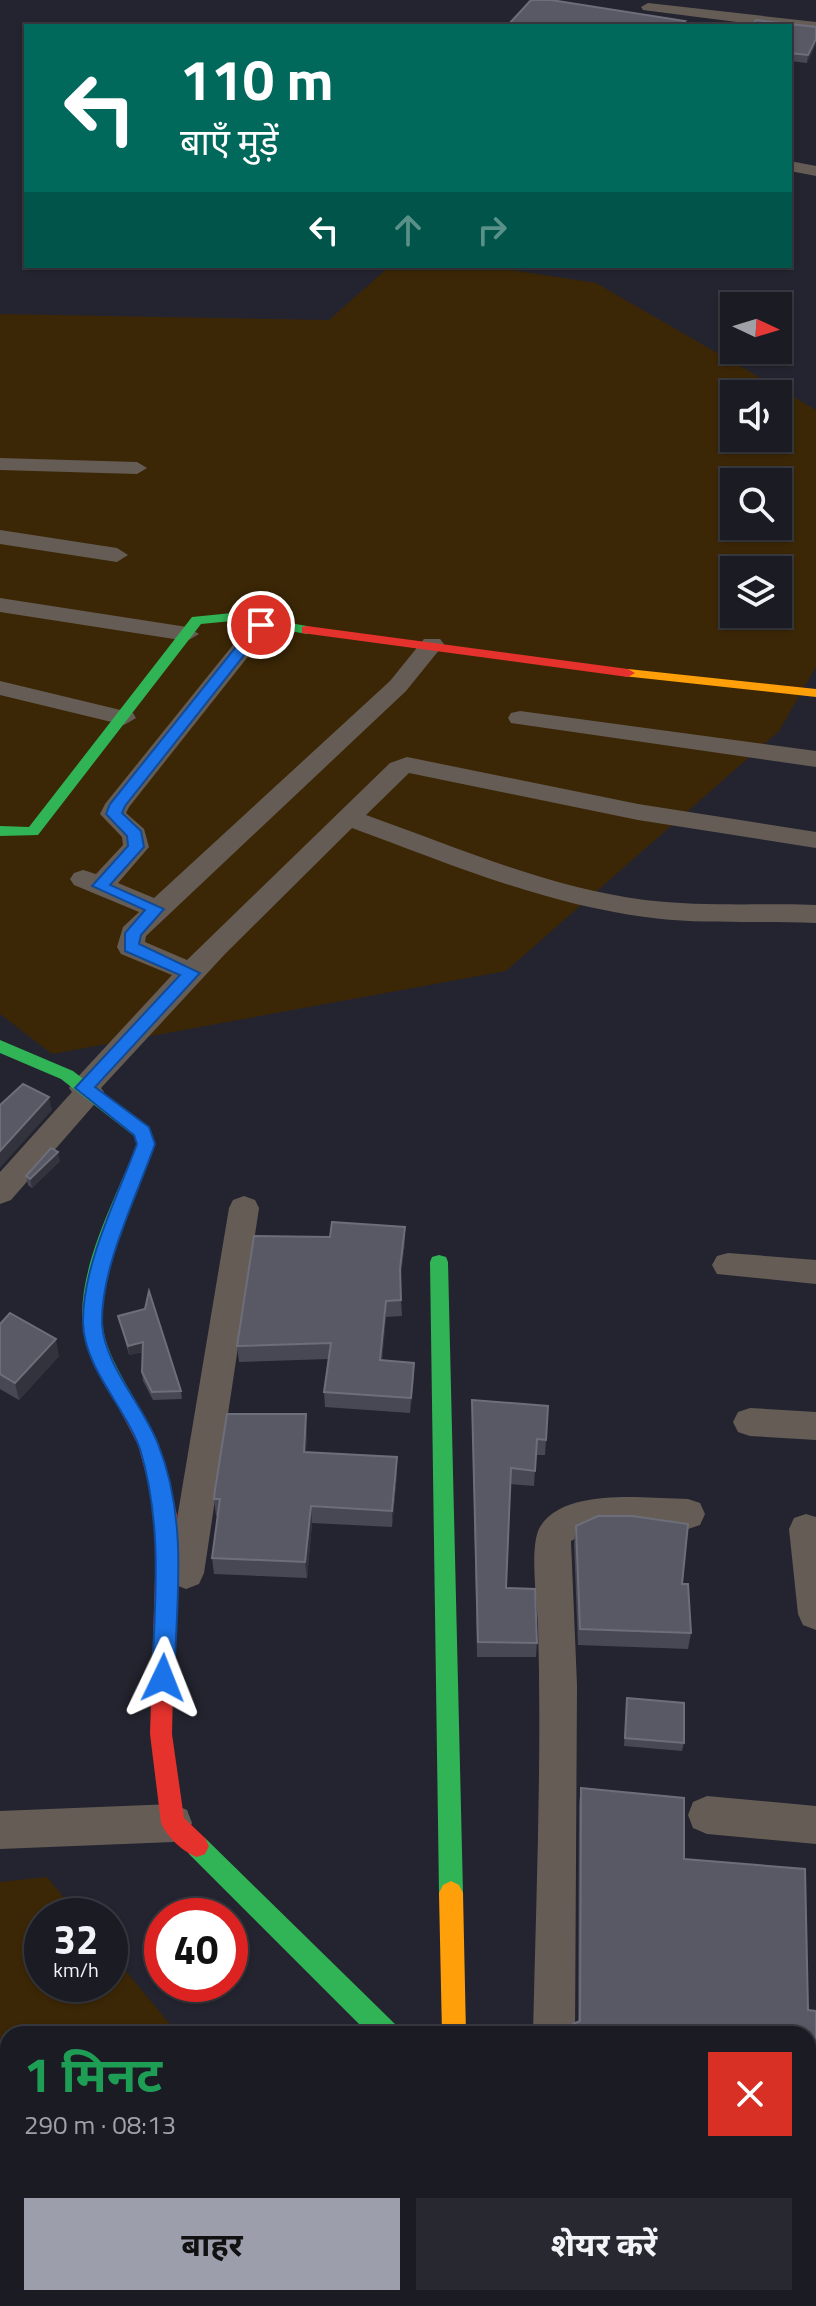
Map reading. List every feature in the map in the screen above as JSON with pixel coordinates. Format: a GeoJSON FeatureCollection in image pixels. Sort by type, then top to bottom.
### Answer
{"type":"FeatureCollection","features":[{"type":"Feature","properties":{"kind":"street"},"geometry":{"type":"LineString","coordinates":[[648,8],[789,24]]}},
{"type":"Feature","properties":{"kind":"street"},"geometry":{"type":"LineString","coordinates":[[792,24],[816,27]]}},
{"type":"Feature","properties":{"kind":"street"},"geometry":{"type":"LineString","coordinates":[[792,166],[816,171]]}},
{"type":"Feature","properties":{"kind":"street"},"geometry":{"type":"LineString","coordinates":[[0,464],[137,468]]}},
{"type":"Feature","properties":{"kind":"street"},"geometry":{"type":"LineString","coordinates":[[0,537],[117,555]]}},
{"type":"Feature","properties":{"kind":"street"},"geometry":{"type":"LineString","coordinates":[[0,605],[187,634]]}},
{"type":"Feature","properties":{"kind":"street"},"geometry":{"type":"LineString","coordinates":[[0,831],[33,832],[197,620],[210,616],[261,625],[816,693]]}},
{"type":"Feature","properties":{"kind":"street"},"geometry":{"type":"LineString","coordinates":[[156,909],[90,882],[136,847],[135,835],[113,814],[261,625]]}},
{"type":"Feature","properties":{"kind":"street"},"geometry":{"type":"LineString","coordinates":[[192,973],[131,947],[133,933],[398,686],[432,644]]}},
{"type":"Feature","properties":{"kind":"street"},"geometry":{"type":"LineString","coordinates":[[6,696],[124,718]]}},
{"type":"Feature","properties":{"kind":"street"},"geometry":{"type":"LineString","coordinates":[[520,718],[816,759]]}},
{"type":"Feature","properties":{"kind":"street"},"geometry":{"type":"LineString","coordinates":[[0,1192],[86,1090],[192,973],[399,768],[412,765],[638,812],[816,840]]}},
{"type":"Feature","properties":{"kind":"street"},"geometry":{"type":"LineString","coordinates":[[350,818],[533,883],[624,905],[690,912],[816,914]]}},
{"type":"Feature","properties":{"kind":"street"},"geometry":{"type":"LineString","coordinates":[[0,1046],[67,1075],[142,1132],[146,1144],[142,1163],[93,1291],[93,1327],[100,1353],[148,1444],[167,1515],[161,1734],[173,1823],[379,2026]]}},
{"type":"Feature","properties":{"kind":"street"},"geometry":{"type":"LineString","coordinates":[[161,1734],[244,1208]]}},
{"type":"Feature","properties":{"kind":"street"},"geometry":{"type":"LineString","coordinates":[[439,1262],[454,2026]]}},
{"type":"Feature","properties":{"kind":"street"},"geometry":{"type":"LineString","coordinates":[[728,1265],[816,1272]]}},
{"type":"Feature","properties":{"kind":"street"},"geometry":{"type":"LineString","coordinates":[[750,1422],[816,1426]]}},
{"type":"Feature","properties":{"kind":"street"},"geometry":{"type":"LineString","coordinates":[[554,2026],[558,1685],[553,1536],[559,1525],[587,1514],[688,1514]]}},
{"type":"Feature","properties":{"kind":"street"},"geometry":{"type":"LineString","coordinates":[[806,1529],[816,1614]]}},
{"type":"Feature","properties":{"kind":"street"},"geometry":{"type":"LineString","coordinates":[[707,1815],[816,1825]]}},
{"type":"Feature","properties":{"kind":"street"},"geometry":{"type":"LineString","coordinates":[[0,1830],[173,1823]]}},
{"type":"Feature","properties":{"kind":"shaded area"},"geometry":{"type":"Polygon","coordinates":[[[388,268],[498,268],[596,283],[720,355],[720,364],[736,364],[764,380],[720,380],[720,452],[792,452],[792,396],[816,410],[816,667],[779,731],[506,971],[52,1054],[0,1014],[0,314],[329,320],[388,268]]]}},
{"type":"Feature","properties":{"kind":"shaded area"},"geometry":{"type":"Polygon","coordinates":[[[47,1877],[64,1898],[24,1898],[24,2002],[128,2002],[128,1974],[144,1993],[144,2002],[151,2002],[171,2026],[0,2026],[0,1882],[47,1877]]]}},
{"type":"Feature","properties":{"kind":"building"},"geometry":{"type":"Polygon","coordinates":[[[531,0],[551,0],[685,21],[681,24],[509,24],[531,0]]]}},
{"type":"Feature","properties":{"kind":"building"},"geometry":{"type":"Polygon","coordinates":[[[756,20],[790,24],[753,24],[756,20]]]}},
{"type":"Feature","properties":{"kind":"building"},"geometry":{"type":"Polygon","coordinates":[[[792,24],[816,27],[816,39],[808,55],[792,53],[792,24]]]}},
{"type":"Feature","properties":{"kind":"building"},"geometry":{"type":"Polygon","coordinates":[[[23,1084],[49,1097],[0,1151],[0,1105],[23,1084]]]}},
{"type":"Feature","properties":{"kind":"building"},"geometry":{"type":"Polygon","coordinates":[[[51,1148],[58,1152],[30,1179],[26,1176],[51,1148]]]}},
{"type":"Feature","properties":{"kind":"building"},"geometry":{"type":"Polygon","coordinates":[[[332,1222],[405,1227],[400,1269],[401,1300],[386,1301],[380,1360],[414,1363],[411,1398],[324,1392],[331,1343],[237,1346],[254,1236],[330,1237],[332,1222]]]}},
{"type":"Feature","properties":{"kind":"building"},"geometry":{"type":"Polygon","coordinates":[[[149,1291],[181,1391],[152,1392],[142,1372],[143,1342],[128,1346],[118,1316],[145,1309],[149,1291]]]}},
{"type":"Feature","properties":{"kind":"building"},"geometry":{"type":"Polygon","coordinates":[[[10,1313],[56,1339],[15,1383],[0,1374],[0,1324],[10,1313]]]}},
{"type":"Feature","properties":{"kind":"building"},"geometry":{"type":"Polygon","coordinates":[[[472,1400],[548,1406],[546,1440],[537,1439],[535,1471],[511,1468],[506,1588],[535,1589],[537,1643],[478,1642],[472,1400]]]}},
{"type":"Feature","properties":{"kind":"building"},"geometry":{"type":"Polygon","coordinates":[[[227,1414],[306,1414],[304,1452],[397,1457],[392,1511],[311,1506],[305,1562],[212,1558],[220,1499],[214,1499],[227,1414]]]}},
{"type":"Feature","properties":{"kind":"building"},"geometry":{"type":"Polygon","coordinates":[[[598,1516],[632,1516],[688,1524],[682,1584],[688,1584],[691,1633],[580,1629],[576,1526],[598,1516]]]}},
{"type":"Feature","properties":{"kind":"building"},"geometry":{"type":"Polygon","coordinates":[[[627,1698],[684,1703],[684,1743],[625,1738],[627,1698]]]}},
{"type":"Feature","properties":{"kind":"building"},"geometry":{"type":"Polygon","coordinates":[[[581,1788],[684,1798],[684,1859],[805,1869],[808,2010],[816,2011],[816,2026],[573,2026],[580,2021],[581,1788]]]}},
{"type":"Feature","properties":{"kind":"traffic: fast"},"geometry":{"type":"LineString","coordinates":[[0,831],[33,832],[197,620],[232,617],[307,630]]}},
{"type":"Feature","properties":{"kind":"traffic: fast"},"geometry":{"type":"LineString","coordinates":[[0,1046],[67,1075],[142,1132],[146,1144],[102,1259],[93,1306],[97,1345],[124,1399]]}},
{"type":"Feature","properties":{"kind":"traffic: fast"},"geometry":{"type":"LineString","coordinates":[[439,1262],[451,1893]]}},
{"type":"Feature","properties":{"kind":"traffic: fast"},"geometry":{"type":"LineString","coordinates":[[197,1846],[379,2026]]}},
{"type":"Feature","properties":{"kind":"traffic: slow"},"geometry":{"type":"LineString","coordinates":[[628,673],[816,693]]}},
{"type":"Feature","properties":{"kind":"traffic: slow"},"geometry":{"type":"LineString","coordinates":[[451,1893],[454,2026]]}},
{"type":"Feature","properties":{"kind":"traffic: jam"},"geometry":{"type":"LineString","coordinates":[[307,630],[628,673]]}},
{"type":"Feature","properties":{"kind":"traffic: jam"},"geometry":{"type":"LineString","coordinates":[[124,1399],[148,1444],[167,1515],[161,1734],[173,1823],[197,1846]]}},
{"type":"Feature","properties":{"kind":"route"},"geometry":{"type":"LineString","coordinates":[[163,1678],[168,1536],[162,1489],[148,1444],[100,1353],[93,1327],[93,1291],[104,1255],[142,1163],[146,1144],[142,1132],[84,1088],[192,973],[131,947],[133,933],[156,909],[100,886],[134,852],[137,843],[135,835],[113,814],[118,804],[261,625]]}}]}
